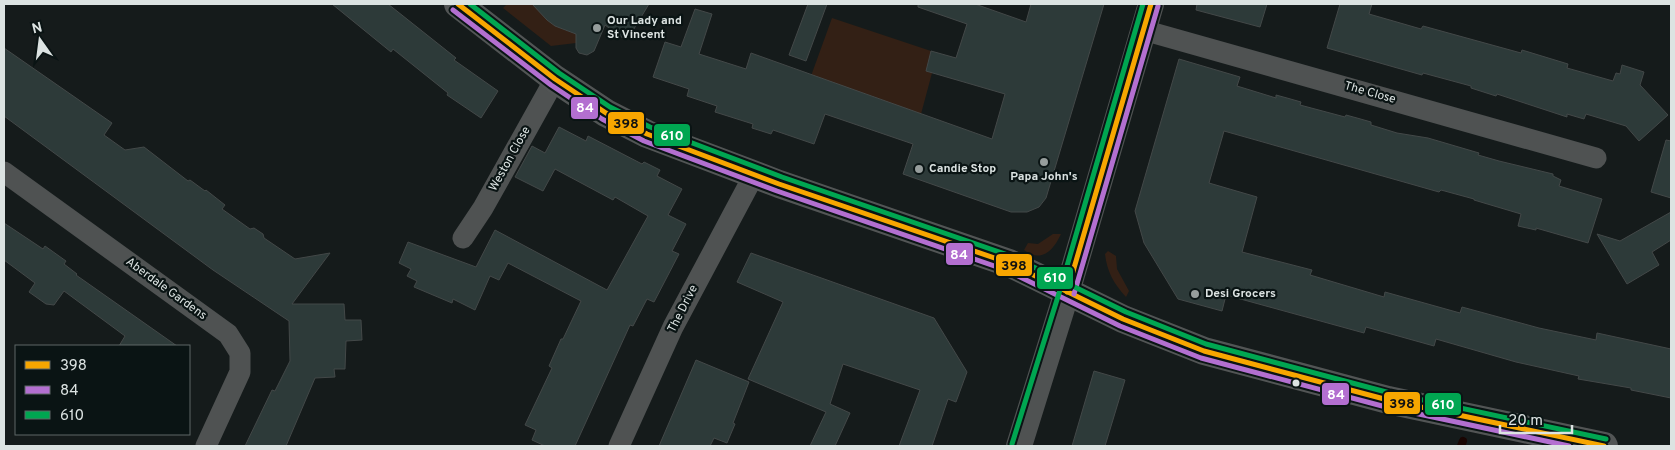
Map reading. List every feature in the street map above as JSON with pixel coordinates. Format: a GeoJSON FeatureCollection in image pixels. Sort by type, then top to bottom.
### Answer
{"type":"FeatureCollection","features":[{"type":"Feature","properties":{"kind":"main road"},"geometry":{"type":"LineString","coordinates":[[458,4],[555,79],[606,113],[647,134],[754,175],[996,258],[1123,319],[1204,351],[1388,400],[1604,446]]}},
{"type":"Feature","properties":{"kind":"street"},"geometry":{"type":"LineString","coordinates":[[1019,446],[1067,292],[1151,4]]}},
{"type":"Feature","properties":{"kind":"street","name":"The Close"},"geometry":{"type":"LineString","coordinates":[[1143,30],[1596,158]]}},
{"type":"Feature","properties":{"kind":"street","name":"Weston Close"},"geometry":{"type":"LineString","coordinates":[[463,238],[483,208],[555,79]]}},
{"type":"Feature","properties":{"kind":"street","name":"Aberdale Gardens"},"geometry":{"type":"LineString","coordinates":[[4,172],[228,334],[240,353],[240,372],[206,446]]}},
{"type":"Feature","properties":{"kind":"street","name":"The Drive"},"geometry":{"type":"LineString","coordinates":[[619,446],[673,327],[754,175]]}},
{"type":"Feature","properties":{"kind":"shaded area"},"geometry":{"type":"Polygon","coordinates":[[[507,4],[537,4],[540,11],[549,21],[560,28],[579,35],[576,43],[551,46],[503,8],[507,4]]]}},
{"type":"Feature","properties":{"kind":"shaded area"},"geometry":{"type":"Polygon","coordinates":[[[832,18],[931,51],[926,71],[932,73],[921,114],[811,76],[832,18]]]}},
{"type":"Feature","properties":{"kind":"shaded area"},"geometry":{"type":"Polygon","coordinates":[[[1053,234],[1061,234],[1051,250],[1046,253],[1036,255],[1024,250],[1028,243],[1038,244],[1053,234]]]}},
{"type":"Feature","properties":{"kind":"shaded area"},"geometry":{"type":"Polygon","coordinates":[[[1108,251],[1116,256],[1117,269],[1129,291],[1126,297],[1109,272],[1105,254],[1108,251]]]}},
{"type":"Feature","properties":{"kind":"building"},"geometry":{"type":"Polygon","coordinates":[[[332,4],[388,4],[456,58],[454,60],[498,91],[481,118],[447,95],[448,93],[393,49],[391,52],[332,4]]]}},
{"type":"Feature","properties":{"kind":"building","name":"Our Lady and St Vincent"},"geometry":{"type":"Polygon","coordinates":[[[532,4],[649,4],[629,37],[621,37],[605,25],[594,51],[587,55],[579,53],[576,48],[576,34],[555,26],[532,4]]]}},
{"type":"Feature","properties":{"kind":"building"},"geometry":{"type":"Polygon","coordinates":[[[808,4],[827,4],[806,61],[789,55],[808,4]]]}},
{"type":"Feature","properties":{"kind":"building"},"geometry":{"type":"Polygon","coordinates":[[[918,4],[975,4],[1026,22],[1031,4],[1104,4],[1046,198],[1039,207],[1027,212],[1011,212],[903,174],[913,144],[825,114],[814,144],[773,130],[771,134],[752,128],[753,124],[715,112],[717,106],[687,96],[689,89],[653,77],[665,42],[681,47],[695,9],[712,14],[699,54],[746,69],[751,53],[992,139],[1005,94],[926,71],[931,51],[956,58],[967,24],[918,7],[918,4]]]}},
{"type":"Feature","properties":{"kind":"building"},"geometry":{"type":"Polygon","coordinates":[[[1197,4],[1267,4],[1260,27],[1196,10],[1197,4]]]}},
{"type":"Feature","properties":{"kind":"building"},"geometry":{"type":"Polygon","coordinates":[[[1340,4],[1372,4],[1369,14],[1421,29],[1423,26],[1521,53],[1522,50],[1568,64],[1567,68],[1613,81],[1616,73],[1620,74],[1622,65],[1644,72],[1640,85],[1668,115],[1639,141],[1626,126],[1586,114],[1584,119],[1567,114],[1567,117],[1497,94],[1496,96],[1471,88],[1471,86],[1423,73],[1422,75],[1327,48],[1340,4]]]}},
{"type":"Feature","properties":{"kind":"building"},"geometry":{"type":"Polygon","coordinates":[[[4,48],[112,123],[104,135],[125,150],[144,147],[188,181],[190,180],[206,190],[225,205],[222,209],[250,229],[254,228],[263,234],[264,238],[295,259],[330,253],[292,304],[344,304],[345,320],[361,320],[362,340],[346,341],[345,369],[334,369],[335,377],[315,378],[286,446],[245,446],[272,390],[275,391],[290,361],[289,321],[213,270],[4,116],[4,48]]]}},
{"type":"Feature","properties":{"kind":"building"},"geometry":{"type":"Polygon","coordinates":[[[1179,59],[1240,77],[1237,86],[1276,98],[1276,95],[1301,102],[1300,105],[1371,122],[1371,125],[1397,133],[1428,138],[1479,153],[1478,155],[1553,174],[1553,176],[1561,180],[1559,186],[1602,199],[1588,243],[1536,228],[1536,230],[1518,226],[1521,214],[1474,199],[1441,190],[1439,192],[1224,131],[1209,183],[1257,197],[1242,252],[1312,270],[1310,275],[1384,297],[1385,292],[1460,313],[1462,307],[1539,328],[1596,340],[1597,333],[1671,349],[1671,398],[1631,390],[1631,388],[1578,379],[1579,376],[1516,362],[1436,339],[1434,346],[1366,327],[1364,333],[1226,295],[1222,311],[1178,299],[1144,243],[1135,211],[1179,59]]]}},
{"type":"Feature","properties":{"kind":"building"},"geometry":{"type":"Polygon","coordinates":[[[559,127],[586,141],[588,136],[642,164],[644,162],[660,170],[657,176],[682,189],[668,215],[686,224],[672,251],[679,254],[654,302],[647,299],[633,326],[630,325],[575,446],[545,446],[532,440],[536,430],[525,425],[552,368],[549,366],[561,339],[563,339],[581,301],[508,263],[499,280],[490,276],[475,310],[453,299],[452,303],[414,287],[417,281],[407,276],[411,269],[399,263],[408,242],[476,267],[495,230],[607,290],[648,216],[615,197],[613,200],[555,169],[543,191],[515,177],[532,146],[545,153],[559,127]]]}},
{"type":"Feature","properties":{"kind":"building"},"geometry":{"type":"Polygon","coordinates":[[[1666,140],[1671,141],[1671,198],[1651,192],[1666,140]]]}},
{"type":"Feature","properties":{"kind":"building"},"geometry":{"type":"Polygon","coordinates":[[[1671,212],[1671,240],[1652,252],[1659,265],[1627,284],[1597,234],[1620,241],[1671,212]]]}},
{"type":"Feature","properties":{"kind":"building"},"geometry":{"type":"Polygon","coordinates":[[[4,223],[43,249],[45,246],[66,261],[64,264],[76,275],[176,345],[120,345],[125,336],[64,291],[54,305],[46,304],[29,292],[35,283],[4,260],[4,223]]]}},
{"type":"Feature","properties":{"kind":"building"},"geometry":{"type":"Polygon","coordinates":[[[751,253],[934,318],[967,372],[956,402],[948,399],[932,446],[899,446],[920,390],[843,364],[830,404],[850,413],[835,446],[810,446],[826,412],[748,379],[783,302],[737,282],[751,253]]]}},
{"type":"Feature","properties":{"kind":"building"},"geometry":{"type":"Polygon","coordinates":[[[696,360],[749,382],[727,443],[714,438],[710,446],[659,446],[696,360]]]}},
{"type":"Feature","properties":{"kind":"building"},"geometry":{"type":"Polygon","coordinates":[[[1094,371],[1125,380],[1105,446],[1072,446],[1094,371]]]}},
{"type":"Feature","properties":{"kind":"waterway"},"geometry":{"type":"LineString","coordinates":[[1461,446],[1463,441]]}},
{"type":"Feature","properties":{"kind":"transit line","name":"398"},"geometry":{"type":"LineString","coordinates":[[458,4],[555,79],[606,113],[647,134],[779,184],[1009,263],[1123,319],[1204,351],[1388,400],[1604,446]]}},
{"type":"Feature","properties":{"kind":"transit line","name":"610"},"geometry":{"type":"LineString","coordinates":[[470,4],[559,73],[610,107],[650,127],[782,177],[1011,256],[1126,312],[1206,344],[1390,393],[1606,439]]}},
{"type":"Feature","properties":{"kind":"transit line","name":"610"},"geometry":{"type":"LineString","coordinates":[[1012,444],[1060,290],[1143,4]]}},
{"type":"Feature","properties":{"kind":"transit line","name":"398"},"geometry":{"type":"LineString","coordinates":[[1067,292],[1151,4]]}},
{"type":"Feature","properties":{"kind":"transit line","name":"84"},"geometry":{"type":"LineString","coordinates":[[1074,294],[1158,6]]}},
{"type":"Feature","properties":{"kind":"transit line","name":"84"},"geometry":{"type":"LineString","coordinates":[[453,10],[551,85],[602,119],[644,141],[777,191],[1006,270],[1120,326],[1201,358],[1386,407],[1569,446]]}},
{"type":"Feature","properties":{"kind":"place","name":"Our Lady and St Vincent"},"geometry":{"type":"Point","coordinates":[597,28]}},
{"type":"Feature","properties":{"kind":"place","name":"Papa John's"},"geometry":{"type":"Point","coordinates":[1044,162]}},
{"type":"Feature","properties":{"kind":"place","name":"Candie Stop"},"geometry":{"type":"Point","coordinates":[919,169]}},
{"type":"Feature","properties":{"kind":"place","name":"Desi Grocers"},"geometry":{"type":"Point","coordinates":[1195,294]}}]}
